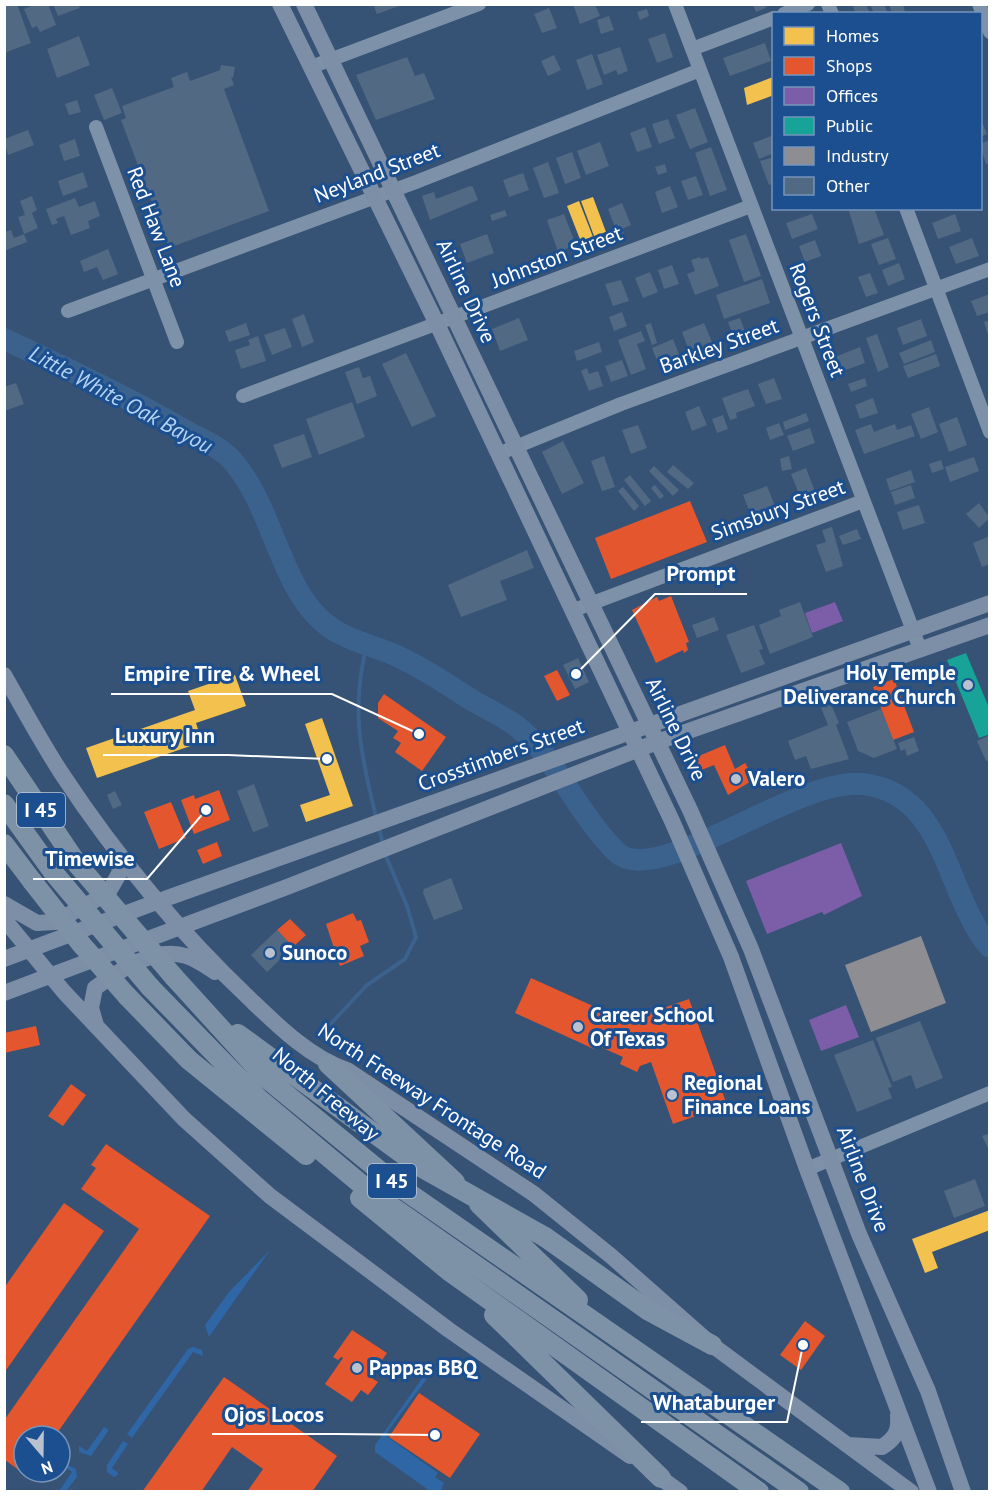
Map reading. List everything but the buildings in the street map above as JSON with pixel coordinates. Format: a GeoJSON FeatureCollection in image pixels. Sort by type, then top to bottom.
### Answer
{"type":"FeatureCollection","features":[{"type":"Feature","properties":{"kind":"highway","name":"North Freeway"},"geometry":{"type":"LineString","coordinates":[[4,755],[78,865],[193,999],[265,1077],[397,1185],[840,1491]]}},
{"type":"Feature","properties":{"kind":"highway"},"geometry":{"type":"LineString","coordinates":[[4,804],[53,872],[150,987],[259,1099],[368,1190],[799,1491]]}},
{"type":"Feature","properties":{"kind":"highway","name":"I 45"},"geometry":{"type":"LineString","coordinates":[[4,844],[82,945],[189,1060],[449,1271],[759,1491]]}},
{"type":"Feature","properties":{"kind":"highway"},"geometry":{"type":"LineString","coordinates":[[193,999],[419,1166],[545,1237],[649,1311],[712,1345]]}},
{"type":"Feature","properties":{"kind":"highway"},"geometry":{"type":"LineString","coordinates":[[328,1064],[522,1243],[614,1336]]}},
{"type":"Feature","properties":{"kind":"highway"},"geometry":{"type":"LineString","coordinates":[[449,1271],[662,1478]]}},
{"type":"Feature","properties":{"kind":"main road","name":"Airline Drive"},"geometry":{"type":"LineString","coordinates":[[280,4],[437,324],[672,821],[731,957],[807,1169],[929,1491]]}},
{"type":"Feature","properties":{"kind":"main road","name":"Airline Drive"},"geometry":{"type":"LineString","coordinates":[[304,4],[513,446],[690,810],[751,949],[871,1264],[928,1391],[963,1491]]}},
{"type":"Feature","properties":{"kind":"main road","name":"Crosstimbers Street"},"geometry":{"type":"LineString","coordinates":[[4,959],[319,843],[400,816],[990,603]]}},
{"type":"Feature","properties":{"kind":"main road","name":"Crosstimbers Street"},"geometry":{"type":"LineString","coordinates":[[4,993],[361,858],[657,742],[817,688],[990,625]]}},
{"type":"Feature","properties":{"kind":"main road"},"geometry":{"type":"LineString","coordinates":[[809,669],[817,688]]}},
{"type":"Feature","properties":{"kind":"main road","name":"North Freeway Frontage Road"},"geometry":{"type":"LineString","coordinates":[[4,675],[61,773],[117,852],[229,979],[275,1023],[328,1064],[347,1070],[534,1194],[611,1256],[712,1345],[900,1486],[912,1491]]}},
{"type":"Feature","properties":{"kind":"main road"},"geometry":{"type":"LineString","coordinates":[[460,794],[469,816]]}},
{"type":"Feature","properties":{"kind":"main road"},"geometry":{"type":"LineString","coordinates":[[319,843],[327,870]]}},
{"type":"Feature","properties":{"kind":"main road"},"geometry":{"type":"LineString","coordinates":[[4,904],[37,922],[55,922],[108,893],[120,872],[117,852]]}},
{"type":"Feature","properties":{"kind":"main road"},"geometry":{"type":"LineString","coordinates":[[4,919],[50,977],[184,1119],[270,1196],[449,1330],[680,1491]]}},
{"type":"Feature","properties":{"kind":"main road"},"geometry":{"type":"LineString","coordinates":[[731,957],[751,949]]}},
{"type":"Feature","properties":{"kind":"main road"},"geometry":{"type":"LineString","coordinates":[[97,1027],[91,1008],[95,988],[118,972],[164,952],[187,956],[229,979]]}},
{"type":"Feature","properties":{"kind":"main road"},"geometry":{"type":"LineString","coordinates":[[846,1273],[871,1264]]}},
{"type":"Feature","properties":{"kind":"main road"},"geometry":{"type":"LineString","coordinates":[[848,1445],[874,1448],[888,1443],[899,1429],[897,1408]]}},
{"type":"Feature","properties":{"kind":"street"},"geometry":{"type":"LineString","coordinates":[[311,68],[479,4]]}},
{"type":"Feature","properties":{"kind":"street","name":"Rogers Street"},"geometry":{"type":"LineString","coordinates":[[675,4],[920,649]]}},
{"type":"Feature","properties":{"kind":"street"},"geometry":{"type":"LineString","coordinates":[[789,12],[808,4]]}},
{"type":"Feature","properties":{"kind":"street"},"geometry":{"type":"LineString","coordinates":[[979,4],[990,32]]}},
{"type":"Feature","properties":{"kind":"street"},"geometry":{"type":"LineString","coordinates":[[692,49],[772,19]]}},
{"type":"Feature","properties":{"kind":"street","name":"Neyland Street"},"geometry":{"type":"LineString","coordinates":[[68,311],[393,190],[700,70]]}},
{"type":"Feature","properties":{"kind":"street","name":"Red Haw Lane"},"geometry":{"type":"LineString","coordinates":[[96,127],[177,342]]}},
{"type":"Feature","properties":{"kind":"street","name":"Johnston Street"},"geometry":{"type":"LineString","coordinates":[[243,396],[751,206]]}},
{"type":"Feature","properties":{"kind":"street"},"geometry":{"type":"LineString","coordinates":[[907,210],[990,432]]}},
{"type":"Feature","properties":{"kind":"street","name":"Barkley Street"},"geometry":{"type":"LineString","coordinates":[[498,454],[513,446],[990,269]]}},
{"type":"Feature","properties":{"kind":"street","name":"Simsbury Street"},"geometry":{"type":"LineString","coordinates":[[573,610],[863,501]]}},
{"type":"Feature","properties":{"kind":"street"},"geometry":{"type":"LineString","coordinates":[[807,1169],[990,1094]]}},
{"type":"Feature","properties":{"kind":"shaded area"},"geometry":{"type":"Polygon","coordinates":[[[269,1251],[209,1337],[205,1325],[229,1292],[269,1251]]]}},
{"type":"Feature","properties":{"kind":"shaded area"},"geometry":{"type":"Polygon","coordinates":[[[193,1347],[202,1350],[203,1356],[193,1352],[132,1438],[127,1434],[188,1349],[193,1347]]]}},
{"type":"Feature","properties":{"kind":"shaded area"},"geometry":{"type":"Polygon","coordinates":[[[423,1377],[427,1379],[385,1435],[438,1473],[435,1477],[444,1483],[441,1490],[443,1491],[430,1491],[375,1452],[375,1445],[423,1377]]]}},
{"type":"Feature","properties":{"kind":"shaded area"},"geometry":{"type":"Polygon","coordinates":[[[104,1427],[109,1430],[91,1456],[79,1452],[79,1446],[87,1451],[104,1427]]]}},
{"type":"Feature","properties":{"kind":"shaded area"},"geometry":{"type":"Polygon","coordinates":[[[123,1441],[128,1444],[112,1468],[119,1474],[114,1477],[107,1472],[107,1465],[123,1441]]]}},
{"type":"Feature","properties":{"kind":"shaded area"},"geometry":{"type":"Polygon","coordinates":[[[72,1467],[76,1469],[77,1477],[72,1483],[72,1467]]]}},
{"type":"Feature","properties":{"kind":"shaded area"},"geometry":{"type":"Polygon","coordinates":[[[64,1484],[72,1484],[66,1491],[59,1491],[64,1484]]]}},
{"type":"Feature","properties":{"kind":"waterway","name":"Little White Oak Bayou"},"geometry":{"type":"LineString","coordinates":[[4,339],[119,395],[210,443],[231,459],[246,479],[258,502],[301,596],[316,615],[334,630],[358,642],[393,654],[420,668],[520,729],[544,754],[596,830],[620,855],[643,860],[670,854],[804,796],[836,786],[863,784],[886,790],[905,800],[920,815],[942,852],[969,914],[990,947]]}},
{"type":"Feature","properties":{"kind":"waterway"},"geometry":{"type":"LineString","coordinates":[[367,644],[359,690],[358,711],[362,752],[376,817]]}},
{"type":"Feature","properties":{"kind":"waterway"},"geometry":{"type":"LineString","coordinates":[[379,828],[383,844]]}},
{"type":"Feature","properties":{"kind":"waterway"},"geometry":{"type":"LineString","coordinates":[[321,1034],[367,985],[405,959],[416,937],[407,906],[385,854]]}},
{"type":"Feature","properties":{"kind":"place","name":"Prompt"},"geometry":{"type":"Point","coordinates":[576,674]}},
{"type":"Feature","properties":{"kind":"place","name":"Holy Temple Deliverance Church"},"geometry":{"type":"Point","coordinates":[968,685]}},
{"type":"Feature","properties":{"kind":"place","name":"Empire Tire & Wheel"},"geometry":{"type":"Point","coordinates":[419,734]}},
{"type":"Feature","properties":{"kind":"place","name":"Luxury Inn"},"geometry":{"type":"Point","coordinates":[327,759]}},
{"type":"Feature","properties":{"kind":"place","name":"Valero"},"geometry":{"type":"Point","coordinates":[736,779]}},
{"type":"Feature","properties":{"kind":"place","name":"Timewise"},"geometry":{"type":"Point","coordinates":[206,810]}},
{"type":"Feature","properties":{"kind":"place","name":"Sunoco"},"geometry":{"type":"Point","coordinates":[270,953]}},
{"type":"Feature","properties":{"kind":"place","name":"Career School Of Texas"},"geometry":{"type":"Point","coordinates":[578,1027]}},
{"type":"Feature","properties":{"kind":"place","name":"Regional Finance Loans"},"geometry":{"type":"Point","coordinates":[672,1095]}},
{"type":"Feature","properties":{"kind":"place","name":"Whataburger"},"geometry":{"type":"Point","coordinates":[803,1345]}},
{"type":"Feature","properties":{"kind":"place","name":"Pappas BBQ"},"geometry":{"type":"Point","coordinates":[357,1368]}},
{"type":"Feature","properties":{"kind":"place","name":"Ojos Locos"},"geometry":{"type":"Point","coordinates":[435,1435]}}]}
